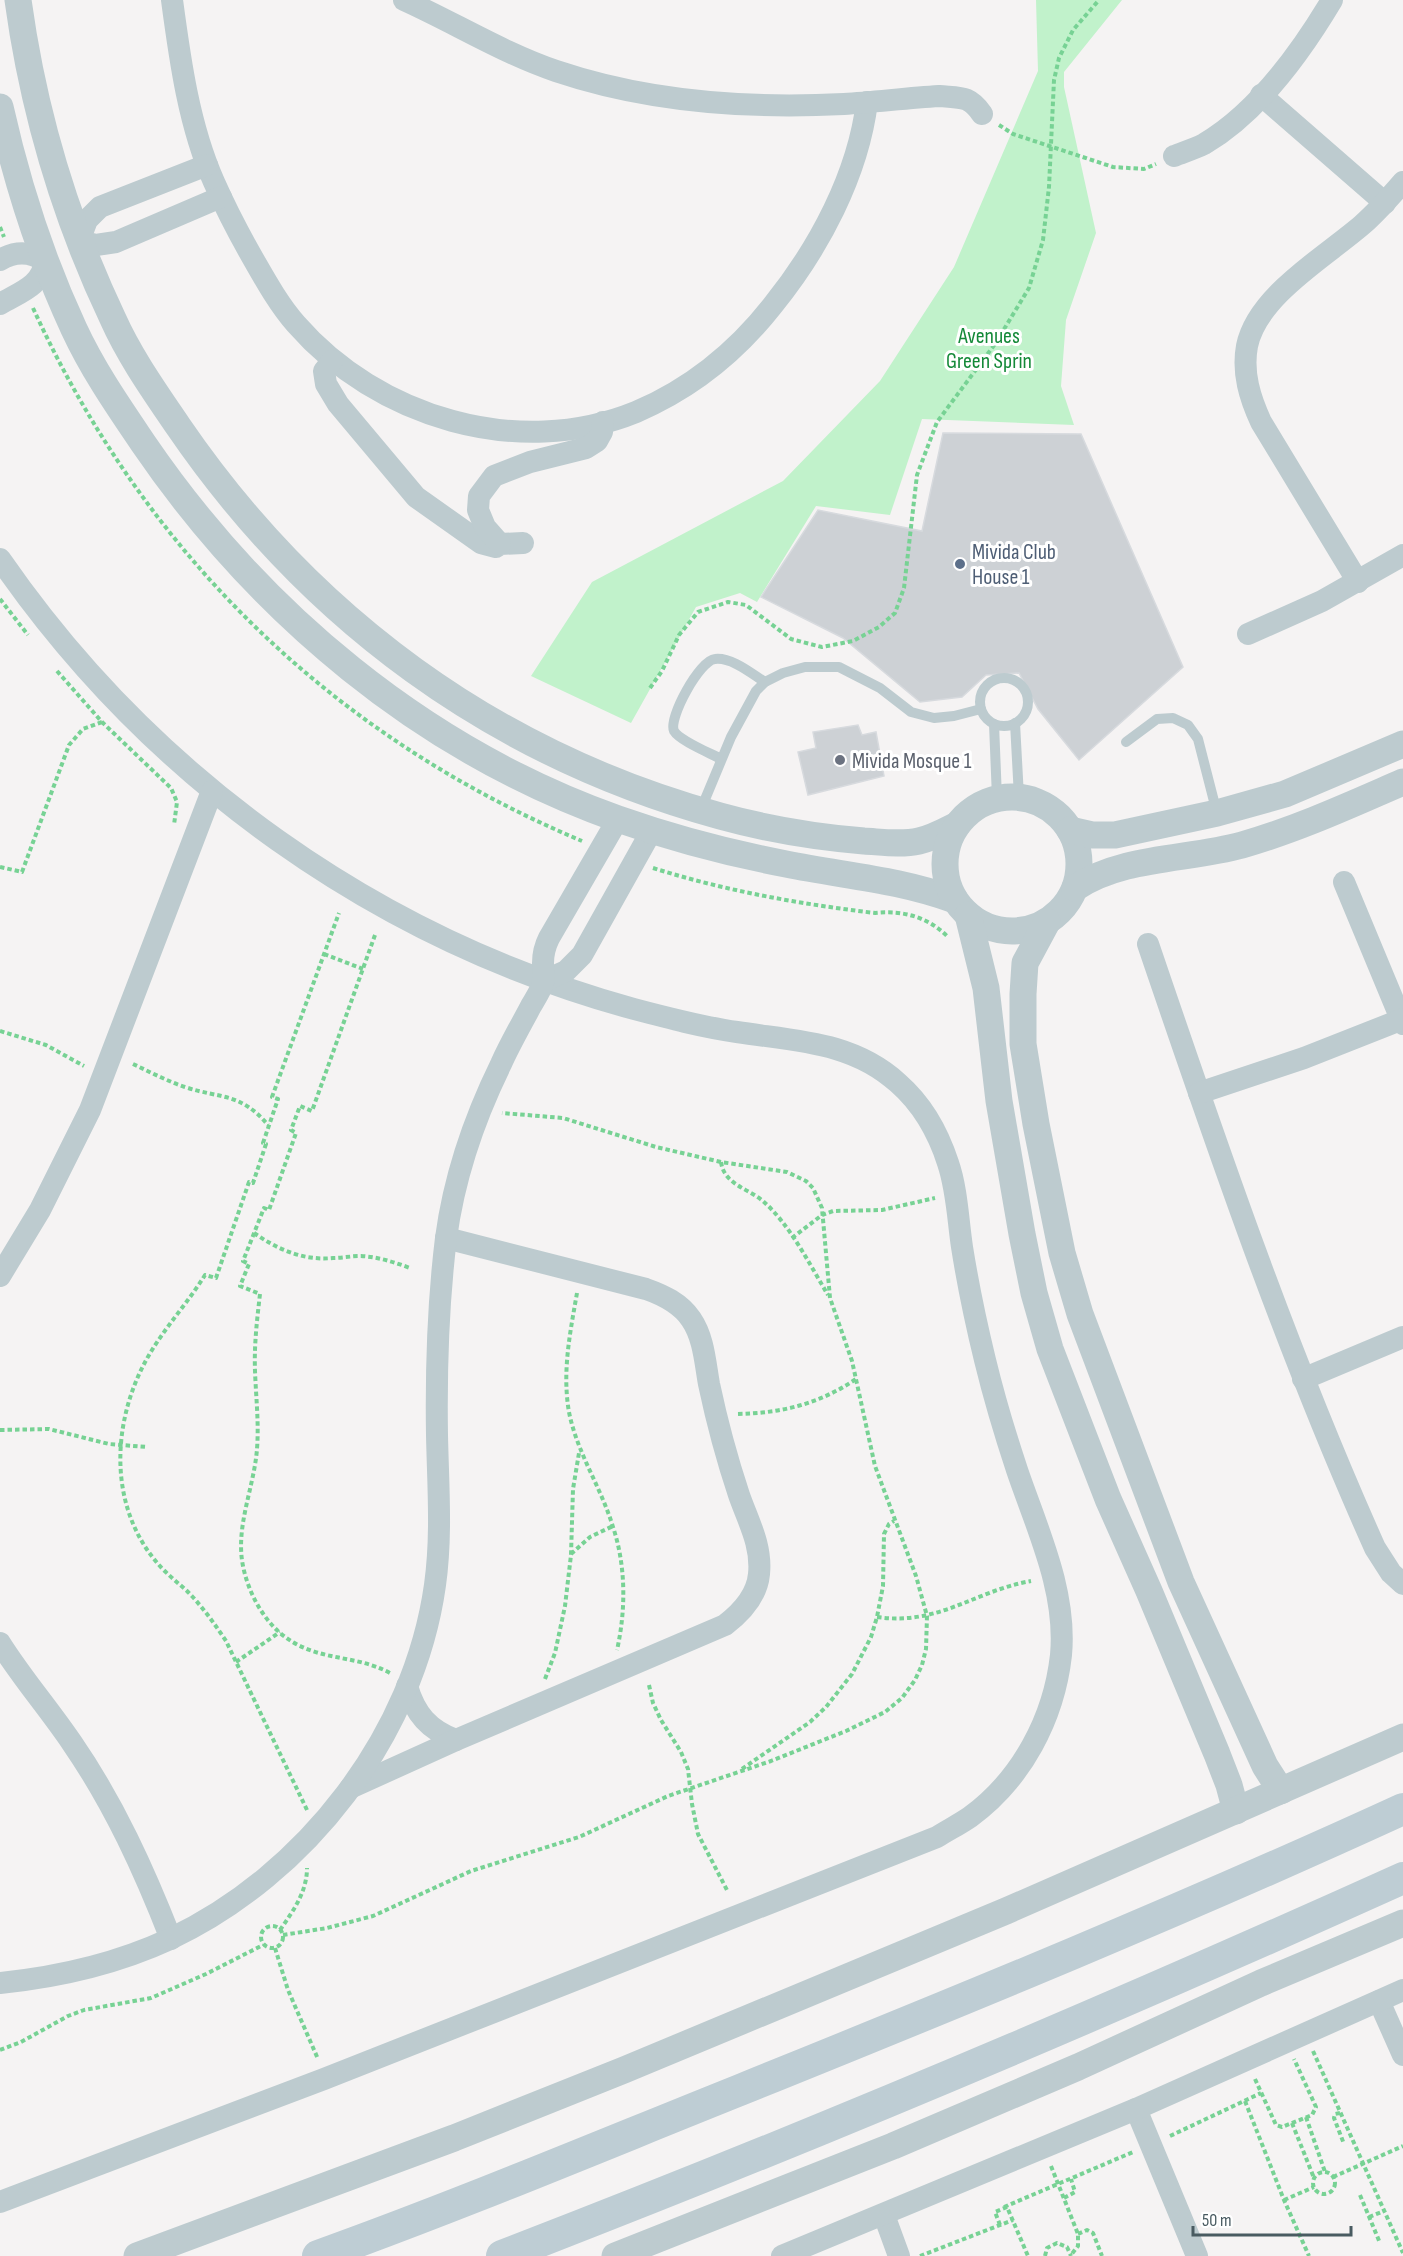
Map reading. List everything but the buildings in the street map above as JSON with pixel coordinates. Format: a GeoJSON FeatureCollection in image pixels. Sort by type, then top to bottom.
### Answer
{"type":"FeatureCollection","features":[{"type":"Feature","properties":{"kind":"main road"},"geometry":{"type":"LineString","coordinates":[[318,2256],[595,2148],[1028,1974],[1260,1874],[1403,1809]]}},
{"type":"Feature","properties":{"kind":"main road"},"geometry":{"type":"LineString","coordinates":[[502,2256],[916,2091],[1241,1952],[1403,1878]]}},
{"type":"Feature","properties":{"kind":"street"},"geometry":{"type":"LineString","coordinates":[[18,0],[29,71],[45,139],[80,241],[113,321],[138,366],[190,444],[239,509],[280,555],[323,597],[369,637],[419,675],[490,720],[583,768],[641,791],[745,823],[837,839],[903,843],[922,840],[957,825]]}},
{"type":"Feature","properties":{"kind":"street"},"geometry":{"type":"LineString","coordinates":[[172,0],[183,68],[207,165],[221,197],[267,283],[293,322],[332,361],[401,403],[455,423],[509,431],[543,431],[603,422],[635,412],[668,396],[706,371],[736,347],[763,318],[798,273],[830,215],[856,154],[867,102]]}},
{"type":"Feature","properties":{"kind":"street"},"geometry":{"type":"LineString","coordinates":[[404,0],[533,62],[565,74],[619,88],[701,102],[802,106],[939,96],[974,102],[982,114]]}},
{"type":"Feature","properties":{"kind":"street"},"geometry":{"type":"LineString","coordinates":[[1174,156],[1202,145],[1244,114],[1299,50],[1332,0]]}},
{"type":"Feature","properties":{"kind":"street"},"geometry":{"type":"LineString","coordinates":[[1262,94],[1385,203]]}},
{"type":"Feature","properties":{"kind":"street"},"geometry":{"type":"LineString","coordinates":[[0,107],[9,148],[45,261],[75,331],[103,384],[172,486],[254,581],[346,666],[398,705],[453,741],[519,778],[618,819],[775,862],[899,882],[962,908],[986,926],[1007,931],[1028,930],[1047,922],[1064,908],[1075,888],[1080,869],[1078,849],[1071,830],[1049,808],[1035,801],[1008,798],[982,804],[968,813],[949,838],[945,862],[948,886],[962,908],[986,988],[999,1101],[1022,1234],[1034,1293],[1050,1349],[1107,1499],[1149,1591],[1217,1754],[1236,1811]]}},
{"type":"Feature","properties":{"kind":"street"},"geometry":{"type":"LineString","coordinates":[[0,304],[35,284],[41,277],[45,261],[80,241],[87,220],[100,207],[207,165]]}},
{"type":"Feature","properties":{"kind":"street"},"geometry":{"type":"LineString","coordinates":[[1358,582],[1261,422],[1251,399],[1245,369],[1247,346],[1254,327],[1266,307],[1385,203],[1403,182]]}},
{"type":"Feature","properties":{"kind":"street"},"geometry":{"type":"LineString","coordinates":[[80,241],[96,246],[116,242],[221,197]]}},
{"type":"Feature","properties":{"kind":"street"},"geometry":{"type":"LineString","coordinates":[[0,260],[10,254],[22,253],[45,261]]}},
{"type":"Feature","properties":{"kind":"street"},"geometry":{"type":"LineString","coordinates":[[332,361],[324,371],[326,384],[338,404],[416,497],[481,543],[496,547],[500,544],[523,543]]}},
{"type":"Feature","properties":{"kind":"street"},"geometry":{"type":"LineString","coordinates":[[500,544],[485,527],[478,510],[478,496],[494,476],[530,462],[586,448],[597,441],[602,432],[603,422]]}},
{"type":"Feature","properties":{"kind":"street"},"geometry":{"type":"LineString","coordinates":[[1248,634],[1322,601],[1403,555]]}},
{"type":"Feature","properties":{"kind":"street"},"geometry":{"type":"LineString","coordinates":[[0,559],[79,662],[143,728],[212,791],[262,831],[369,901],[484,958],[544,981],[610,1002],[687,1022],[735,1032],[806,1040],[839,1048],[870,1062],[898,1083],[921,1108],[939,1137],[950,1169],[974,1310],[986,1362],[1016,1466],[1052,1573],[1060,1612],[1061,1651],[1055,1689],[1043,1726],[1024,1760],[1000,1791],[970,1816],[937,1837],[324,2079],[0,2202]]}},
{"type":"Feature","properties":{"kind":"street"},"geometry":{"type":"LineString","coordinates":[[1071,830],[1092,835],[1115,835],[1217,813],[1285,794],[1403,744]]}},
{"type":"Feature","properties":{"kind":"street"},"geometry":{"type":"LineString","coordinates":[[1075,888],[1109,872],[1240,846],[1271,836],[1341,810],[1403,782]]}},
{"type":"Feature","properties":{"kind":"street"},"geometry":{"type":"LineString","coordinates":[[0,1276],[40,1210],[90,1110],[212,791]]}},
{"type":"Feature","properties":{"kind":"street"},"geometry":{"type":"LineString","coordinates":[[0,1983],[44,1979],[109,1963],[171,1939],[224,1908],[273,1872],[316,1829],[350,1788],[382,1739],[407,1686],[423,1638],[435,1589],[440,1538],[438,1358],[446,1238],[459,1174],[479,1112],[544,981],[543,959],[549,938],[618,819]]}},
{"type":"Feature","properties":{"kind":"street"},"geometry":{"type":"LineString","coordinates":[[544,981],[566,971],[582,955],[652,830]]}},
{"type":"Feature","properties":{"kind":"street"},"geometry":{"type":"LineString","coordinates":[[1199,1093],[1304,1058],[1402,1021],[1344,882]]}},
{"type":"Feature","properties":{"kind":"street"},"geometry":{"type":"LineString","coordinates":[[1047,922],[1025,963],[1023,1044],[1036,1124],[1062,1253],[1080,1314],[1181,1582],[1265,1766],[1281,1791]]}},
{"type":"Feature","properties":{"kind":"street"},"geometry":{"type":"LineString","coordinates":[[1148,944],[1199,1093],[1303,1379],[1376,1548],[1390,1573],[1403,1584]]}},
{"type":"Feature","properties":{"kind":"street"},"geometry":{"type":"LineString","coordinates":[[350,1788],[725,1625],[741,1613],[752,1596],[759,1577],[760,1557],[727,1456],[699,1334],[690,1318],[678,1305],[663,1295],[646,1289],[446,1238]]}},
{"type":"Feature","properties":{"kind":"street"},"geometry":{"type":"LineString","coordinates":[[1303,1379],[1403,1337]]}},
{"type":"Feature","properties":{"kind":"street"},"geometry":{"type":"LineString","coordinates":[[0,1644],[73,1744],[102,1791],[133,1848],[171,1939]]}},
{"type":"Feature","properties":{"kind":"street"},"geometry":{"type":"LineString","coordinates":[[407,1686],[411,1701],[424,1720],[442,1735],[456,1740]]}},
{"type":"Feature","properties":{"kind":"street"},"geometry":{"type":"LineString","coordinates":[[136,2256],[454,2138],[624,2070],[1006,1911],[1403,1737]]}},
{"type":"Feature","properties":{"kind":"street"},"geometry":{"type":"LineString","coordinates":[[615,2256],[914,2137],[1078,2067],[1261,1983],[1403,1923]]}},
{"type":"Feature","properties":{"kind":"street"},"geometry":{"type":"LineString","coordinates":[[782,2256],[1136,2109],[1403,1990]]}},
{"type":"Feature","properties":{"kind":"street"},"geometry":{"type":"LineString","coordinates":[[1379,2001],[1403,2055]]}},
{"type":"Feature","properties":{"kind":"street"},"geometry":{"type":"LineString","coordinates":[[1136,2109],[1197,2256]]}},
{"type":"Feature","properties":{"kind":"street"},"geometry":{"type":"LineString","coordinates":[[884,2215],[899,2256]]}},
{"type":"Feature","properties":{"kind":"lane"},"geometry":{"type":"LineString","coordinates":[[721,759],[679,736],[674,730],[672,720],[698,671],[715,659],[729,661],[765,682]]}},
{"type":"Feature","properties":{"kind":"lane"},"geometry":{"type":"LineString","coordinates":[[700,811],[730,737],[756,691],[765,682],[783,673],[805,666],[839,667],[880,688],[911,712],[934,718],[981,709]]}},
{"type":"Feature","properties":{"kind":"lane"},"geometry":{"type":"LineString","coordinates":[[1008,678],[1017,682],[1024,689],[1028,698],[1027,708],[1023,717],[1015,723],[1001,726],[986,718],[981,709],[980,700],[982,690],[989,683],[1008,678]]}},
{"type":"Feature","properties":{"kind":"lane"},"geometry":{"type":"LineString","coordinates":[[1126,742],[1157,719],[1173,718],[1188,725],[1198,739],[1217,813]]}},
{"type":"Feature","properties":{"kind":"lane"},"geometry":{"type":"LineString","coordinates":[[1008,798],[1015,723]]}},
{"type":"Feature","properties":{"kind":"lane"},"geometry":{"type":"LineString","coordinates":[[994,724],[1008,798]]}},
{"type":"Feature","properties":{"kind":"path"},"geometry":{"type":"LineString","coordinates":[[650,688],[680,635],[698,612],[728,602],[746,605],[791,639],[822,647],[853,641],[879,627],[895,613],[904,588],[916,475],[938,422],[995,344],[1029,288],[1043,240],[1049,187],[1049,146],[1054,80],[1059,58],[1073,30],[1099,0]]}},
{"type":"Feature","properties":{"kind":"path"},"geometry":{"type":"LineString","coordinates":[[982,114],[1013,134],[1113,167],[1144,169],[1174,156]]}},
{"type":"Feature","properties":{"kind":"path"},"geometry":{"type":"LineString","coordinates":[[0,599],[33,642]]}},
{"type":"Feature","properties":{"kind":"path"},"geometry":{"type":"LineString","coordinates":[[55,668],[102,722],[171,788],[177,802],[174,830],[180,837],[192,843]]}},
{"type":"Feature","properties":{"kind":"path"},"geometry":{"type":"LineString","coordinates":[[0,867],[22,872],[69,745],[83,729],[102,722]]}},
{"type":"Feature","properties":{"kind":"path"},"geometry":{"type":"LineString","coordinates":[[316,1829],[236,1662],[214,1623],[201,1605],[154,1560],[143,1543],[126,1506],[120,1466],[124,1421],[131,1397],[152,1351],[205,1275],[216,1278],[249,1182],[253,1183],[266,1144],[263,1143],[278,1099],[272,1097],[339,913]]}},
{"type":"Feature","properties":{"kind":"path"},"geometry":{"type":"LineString","coordinates":[[375,935],[312,1111],[300,1106],[291,1130],[296,1133],[269,1210],[264,1208],[243,1261],[249,1264],[240,1286],[260,1294],[255,1346],[258,1433],[254,1476],[242,1527],[241,1546],[243,1566],[256,1602],[266,1618],[280,1632],[308,1650],[324,1656],[377,1666],[394,1675],[407,1686]]}},
{"type":"Feature","properties":{"kind":"path"},"geometry":{"type":"LineString","coordinates":[[324,954],[363,969]]}},
{"type":"Feature","properties":{"kind":"path"},"geometry":{"type":"LineString","coordinates":[[0,1031],[46,1045],[85,1066]]}},
{"type":"Feature","properties":{"kind":"path"},"geometry":{"type":"LineString","coordinates":[[133,1064],[185,1087],[230,1097],[241,1102],[251,1108],[269,1126]]}},
{"type":"Feature","properties":{"kind":"path"},"geometry":{"type":"LineString","coordinates":[[479,1112],[563,1118],[646,1144],[721,1162],[797,1175],[813,1188],[819,1198],[830,1298]]}},
{"type":"Feature","properties":{"kind":"path"},"geometry":{"type":"LineString","coordinates":[[283,1935],[327,1928],[373,1916],[471,1872],[579,1837],[657,1801],[771,1761],[846,1731],[894,1705],[915,1680],[926,1649],[927,1616],[916,1576],[894,1521],[870,1447],[856,1379],[830,1298],[792,1238],[769,1207],[753,1193],[731,1181],[722,1169],[721,1162]]}},
{"type":"Feature","properties":{"kind":"path"},"geometry":{"type":"LineString","coordinates":[[792,1238],[822,1215],[844,1209],[882,1210],[954,1194]]}},
{"type":"Feature","properties":{"kind":"path"},"geometry":{"type":"LineString","coordinates":[[254,1233],[268,1243],[299,1256],[379,1258],[410,1268]]}},
{"type":"Feature","properties":{"kind":"path"},"geometry":{"type":"LineString","coordinates":[[580,1272],[567,1347],[569,1410],[580,1451],[613,1526],[621,1566],[621,1626],[611,1674]]}},
{"type":"Feature","properties":{"kind":"path"},"geometry":{"type":"LineString","coordinates":[[716,1415],[766,1414],[786,1411],[822,1399],[856,1379]]}},
{"type":"Feature","properties":{"kind":"path"},"geometry":{"type":"LineString","coordinates":[[0,1430],[49,1429],[99,1442],[147,1447]]}},
{"type":"Feature","properties":{"kind":"path"},"geometry":{"type":"LineString","coordinates":[[526,1710],[548,1673],[555,1653],[565,1606],[571,1555],[573,1490],[580,1451]]}},
{"type":"Feature","properties":{"kind":"path"},"geometry":{"type":"LineString","coordinates":[[740,1771],[757,1757],[794,1734],[826,1707],[840,1691],[862,1656],[877,1617],[883,1586],[884,1534],[889,1524],[894,1521]]}},
{"type":"Feature","properties":{"kind":"path"},"geometry":{"type":"LineString","coordinates":[[571,1555],[590,1537],[613,1526]]}},
{"type":"Feature","properties":{"kind":"path"},"geometry":{"type":"LineString","coordinates":[[877,1617],[902,1619],[927,1616],[963,1605],[1002,1587],[1030,1581]]}},
{"type":"Feature","properties":{"kind":"path"},"geometry":{"type":"LineString","coordinates":[[236,1662],[280,1632]]}},
{"type":"Feature","properties":{"kind":"path"},"geometry":{"type":"LineString","coordinates":[[649,1685],[653,1703],[688,1769],[698,1834],[728,1892]]}},
{"type":"Feature","properties":{"kind":"path"},"geometry":{"type":"LineString","coordinates":[[280,1930],[303,1892],[307,1866]]}},
{"type":"Feature","properties":{"kind":"path"},"geometry":{"type":"LineString","coordinates":[[274,1926],[283,1935],[280,1945],[275,1948],[263,1945],[262,1931],[267,1927],[274,1926]]}},
{"type":"Feature","properties":{"kind":"path"},"geometry":{"type":"LineString","coordinates":[[0,2050],[21,2042],[68,2016],[84,2010],[151,1998],[206,1974],[263,1945]]}},
{"type":"Feature","properties":{"kind":"path"},"geometry":{"type":"LineString","coordinates":[[275,1948],[283,1976],[311,2040],[324,2079]]}},
{"type":"Feature","properties":{"kind":"path"},"geometry":{"type":"LineString","coordinates":[[1295,2038],[1340,2113],[1403,2253]]}},
{"type":"Feature","properties":{"kind":"path"},"geometry":{"type":"LineString","coordinates":[[1247,2060],[1276,2125],[1282,2127],[1315,2113],[1316,2107],[1295,2038]]}},
{"type":"Feature","properties":{"kind":"path"},"geometry":{"type":"LineString","coordinates":[[1245,2101],[1309,2256]]}},
{"type":"Feature","properties":{"kind":"path"},"geometry":{"type":"LineString","coordinates":[[1340,2113],[1335,2114],[1334,2118],[1344,2144]]}},
{"type":"Feature","properties":{"kind":"path"},"geometry":{"type":"LineString","coordinates":[[1306,2117],[1325,2172],[1334,2177]]}},
{"type":"Feature","properties":{"kind":"path"},"geometry":{"type":"LineString","coordinates":[[1292,2123],[1317,2192],[1327,2194],[1335,2187],[1334,2177]]}},
{"type":"Feature","properties":{"kind":"path"},"geometry":{"type":"LineString","coordinates":[[1334,2177],[1403,2146]]}},
{"type":"Feature","properties":{"kind":"path"},"geometry":{"type":"LineString","coordinates":[[1044,2148],[1078,2234],[1078,2246],[1071,2256]]}},
{"type":"Feature","properties":{"kind":"path"},"geometry":{"type":"LineString","coordinates":[[1314,2179],[1318,2174],[1325,2172]]}},
{"type":"Feature","properties":{"kind":"path"},"geometry":{"type":"LineString","coordinates":[[1064,2198],[1075,2192],[1071,2179]]}},
{"type":"Feature","properties":{"kind":"path"},"geometry":{"type":"LineString","coordinates":[[1284,2200],[1314,2187]]}},
{"type":"Feature","properties":{"kind":"path"},"geometry":{"type":"LineString","coordinates":[[1360,2195],[1380,2243]]}},
{"type":"Feature","properties":{"kind":"path"},"geometry":{"type":"LineString","coordinates":[[1000,2225],[995,2213],[997,2210],[1008,2208],[1028,2256]]}},
{"type":"Feature","properties":{"kind":"path"},"geometry":{"type":"LineString","coordinates":[[1369,2217],[1384,2211]]}},
{"type":"Feature","properties":{"kind":"path"},"geometry":{"type":"LineString","coordinates":[[920,2256],[1013,2220]]}},
{"type":"Feature","properties":{"kind":"path"},"geometry":{"type":"LineString","coordinates":[[1078,2234],[1087,2230],[1093,2233],[1102,2256]]}},
{"type":"Feature","properties":{"kind":"path"},"geometry":{"type":"LineString","coordinates":[[1045,2256],[1047,2248],[1057,2243],[1067,2247],[1071,2256]]}},
{"type":"Feature","properties":{"kind":"green space","name":"Avenues Green Sprin"},"geometry":{"type":"Polygon","coordinates":[[[1036,0],[1122,0],[1064,72],[1064,87],[1096,233],[1066,320],[1061,386],[1074,425],[922,419],[890,515],[816,506],[757,602],[740,593],[696,607],[631,723],[531,676],[592,582],[783,481],[880,381],[954,267],[1038,71],[1036,0]]]}},
{"type":"Feature","properties":{"kind":"place","name":"Mivida Club House 1"},"geometry":{"type":"Point","coordinates":[960,564]}},
{"type":"Feature","properties":{"kind":"place","name":"Mivida Mosque 1"},"geometry":{"type":"Point","coordinates":[840,760]}}]}
